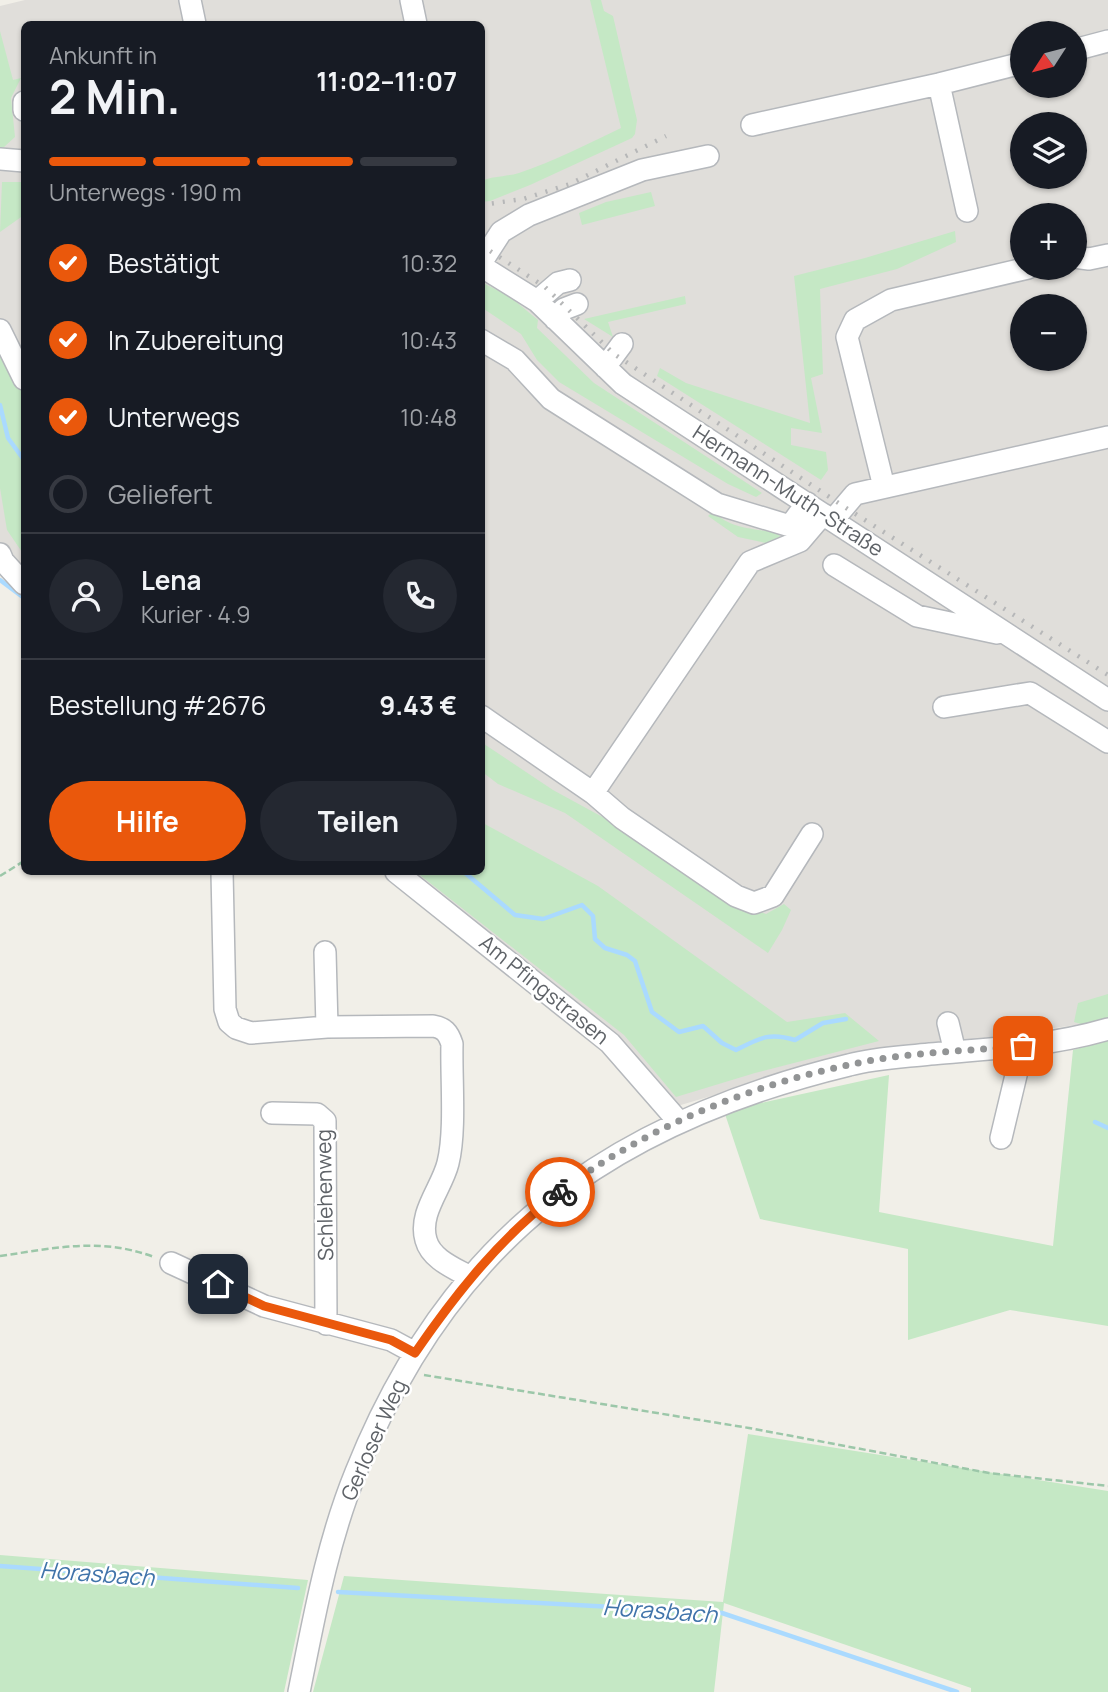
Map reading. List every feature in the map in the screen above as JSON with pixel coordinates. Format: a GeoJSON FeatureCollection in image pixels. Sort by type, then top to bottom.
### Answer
{"type":"FeatureCollection","features":[{"type":"Feature","properties":{"kind":"street"},"geometry":{"type":"LineString","coordinates":[[190,0],[194,21]]}},
{"type":"Feature","properties":{"kind":"street"},"geometry":{"type":"LineString","coordinates":[[411,0],[415,21]]}},
{"type":"Feature","properties":{"kind":"street"},"geometry":{"type":"LineString","coordinates":[[1087,47],[1108,41]]}},
{"type":"Feature","properties":{"kind":"street"},"geometry":{"type":"LineString","coordinates":[[752,125],[1010,66]]}},
{"type":"Feature","properties":{"kind":"street"},"geometry":{"type":"LineString","coordinates":[[939,84],[967,211]]}},
{"type":"Feature","properties":{"kind":"street"},"geometry":{"type":"LineString","coordinates":[[485,258],[501,232],[529,215],[642,170],[708,156]]}},
{"type":"Feature","properties":{"kind":"street"},"geometry":{"type":"LineString","coordinates":[[1087,259],[1108,255]]}},
{"type":"Feature","properties":{"kind":"street","name":"Hermann-Muth-Straße"},"geometry":{"type":"LineString","coordinates":[[485,268],[537,301],[623,384],[1108,700]]}},
{"type":"Feature","properties":{"kind":"street"},"geometry":{"type":"LineString","coordinates":[[884,488],[847,337],[855,320],[891,300],[1010,272]]}},
{"type":"Feature","properties":{"kind":"street"},"geometry":{"type":"LineString","coordinates":[[537,301],[558,284],[570,280]]}},
{"type":"Feature","properties":{"kind":"street"},"geometry":{"type":"LineString","coordinates":[[555,318],[564,309],[576,304]]}},
{"type":"Feature","properties":{"kind":"street"},"geometry":{"type":"LineString","coordinates":[[0,330],[21,373]]}},
{"type":"Feature","properties":{"kind":"street"},"geometry":{"type":"LineString","coordinates":[[485,342],[515,360],[551,399],[718,504],[790,526],[855,494],[1108,437]]}},
{"type":"Feature","properties":{"kind":"street"},"geometry":{"type":"LineString","coordinates":[[605,367],[622,344]]}},
{"type":"Feature","properties":{"kind":"street"},"geometry":{"type":"LineString","coordinates":[[593,793],[750,562],[800,541],[821,512]]}},
{"type":"Feature","properties":{"kind":"street"},"geometry":{"type":"LineString","coordinates":[[0,554],[21,581]]}},
{"type":"Feature","properties":{"kind":"street"},"geometry":{"type":"LineString","coordinates":[[834,565],[917,616],[1009,635]]}},
{"type":"Feature","properties":{"kind":"street"},"geometry":{"type":"LineString","coordinates":[[944,707],[1030,693],[1108,742]]}},
{"type":"Feature","properties":{"kind":"street"},"geometry":{"type":"LineString","coordinates":[[485,719],[736,896],[754,902],[773,896],[812,834]]}},
{"type":"Feature","properties":{"kind":"street"},"geometry":{"type":"LineString","coordinates":[[222,875],[225,1009],[229,1022],[236,1028],[251,1033],[327,1027],[433,1026],[442,1028],[449,1035],[452,1057],[448,1163],[426,1216],[424,1230],[429,1249],[436,1257],[470,1277]]}},
{"type":"Feature","properties":{"kind":"street","name":"Am Pfingstrasen"},"geometry":{"type":"LineString","coordinates":[[400,875],[610,1043],[679,1122]]}},
{"type":"Feature","properties":{"kind":"street"},"geometry":{"type":"LineString","coordinates":[[325,952],[327,1027]]}},
{"type":"Feature","properties":{"kind":"street"},"geometry":{"type":"LineString","coordinates":[[947,1023],[955,1052]]}},
{"type":"Feature","properties":{"kind":"street","name":"Gerloser Weg"},"geometry":{"type":"LineString","coordinates":[[299,1692],[321,1584],[336,1528],[360,1462],[411,1360],[470,1277],[515,1229],[564,1189],[607,1160],[679,1122],[737,1098],[853,1064],[1056,1043],[1108,1029]]}},
{"type":"Feature","properties":{"kind":"street"},"geometry":{"type":"LineString","coordinates":[[1001,1138],[1023,1046]]}},
{"type":"Feature","properties":{"kind":"street","name":"Schlehenweg"},"geometry":{"type":"LineString","coordinates":[[272,1113],[317,1114],[325,1121],[326,1324]]}},
{"type":"Feature","properties":{"kind":"street"},"geometry":{"type":"LineString","coordinates":[[171,1263],[264,1306],[391,1340],[411,1360]]}},
{"type":"Feature","properties":{"kind":"path"},"geometry":{"type":"LineString","coordinates":[[0,876],[21,863]]}},
{"type":"Feature","properties":{"kind":"path"},"geometry":{"type":"LineString","coordinates":[[0,1256],[75,1245],[116,1246],[139,1251]]}},
{"type":"Feature","properties":{"kind":"path"},"geometry":{"type":"LineString","coordinates":[[411,1360],[429,1378],[749,1428],[989,1473],[1108,1486]]}},
{"type":"Feature","properties":{"kind":"shaded area"},"geometry":{"type":"Polygon","coordinates":[[[25,0],[1108,0],[1108,1014],[1075,1025],[837,1059],[674,1107],[409,875],[485,875],[485,21],[21,21],[21,588],[0,573],[0,6],[25,0]]]}},
{"type":"Feature","properties":{"kind":"green space"},"geometry":{"type":"Polygon","coordinates":[[[590,0],[601,0],[604,11],[613,16],[637,120],[635,134],[632,138],[530,185],[485,202],[485,180],[532,168],[621,128],[590,0]]]}},
{"type":"Feature","properties":{"kind":"green space"},"geometry":{"type":"Polygon","coordinates":[[[0,31],[13,80],[21,78],[11,98],[15,137],[4,147],[0,147],[0,31]]]}},
{"type":"Feature","properties":{"kind":"green space"},"geometry":{"type":"Polygon","coordinates":[[[2,182],[21,182],[21,217],[0,232],[2,182]]]}},
{"type":"Feature","properties":{"kind":"green space"},"geometry":{"type":"Polygon","coordinates":[[[651,192],[655,206],[582,225],[579,213],[606,202],[651,192]]]}},
{"type":"Feature","properties":{"kind":"green space"},"geometry":{"type":"Polygon","coordinates":[[[955,231],[956,242],[897,269],[820,289],[823,374],[811,378],[822,433],[791,428],[791,445],[826,452],[828,470],[821,480],[657,376],[660,368],[686,383],[810,423],[794,276],[955,231]]]}},
{"type":"Feature","properties":{"kind":"green space"},"geometry":{"type":"Polygon","coordinates":[[[485,284],[509,296],[538,320],[537,328],[594,383],[762,493],[756,497],[728,484],[559,382],[537,360],[521,334],[485,310],[485,284]]]}},
{"type":"Feature","properties":{"kind":"green space"},"geometry":{"type":"Polygon","coordinates":[[[685,296],[686,304],[608,322],[613,337],[584,319],[685,296]]]}},
{"type":"Feature","properties":{"kind":"green space"},"geometry":{"type":"Polygon","coordinates":[[[0,349],[21,389],[21,551],[7,530],[0,488],[0,349]]]}},
{"type":"Feature","properties":{"kind":"green space"},"geometry":{"type":"Polygon","coordinates":[[[713,511],[735,525],[778,533],[782,540],[775,545],[738,537],[708,516],[713,511]]]}},
{"type":"Feature","properties":{"kind":"green space"},"geometry":{"type":"Polygon","coordinates":[[[485,745],[553,790],[619,826],[731,901],[766,914],[784,904],[791,910],[782,930],[768,953],[565,813],[498,784],[485,774],[485,745]]]}},
{"type":"Feature","properties":{"kind":"green space"},"geometry":{"type":"Polygon","coordinates":[[[485,824],[598,886],[787,1022],[845,1013],[879,1041],[755,1073],[676,1097],[624,1035],[420,875],[485,875],[485,824]]]}},
{"type":"Feature","properties":{"kind":"green space"},"geometry":{"type":"Polygon","coordinates":[[[1108,994],[1108,1019],[1087,1026],[1074,1022],[1078,1003],[1108,994]]]}},
{"type":"Feature","properties":{"kind":"green space"},"geometry":{"type":"Polygon","coordinates":[[[1108,1040],[1108,1326],[1010,1310],[908,1340],[908,1249],[760,1219],[724,1111],[889,1075],[879,1212],[1053,1246],[1073,1050],[1108,1040]]]}},
{"type":"Feature","properties":{"kind":"green space"},"geometry":{"type":"Polygon","coordinates":[[[748,1434],[1108,1491],[1108,1692],[971,1692],[971,1688],[724,1603],[714,1692],[313,1692],[344,1576],[723,1602],[748,1434]]]}},
{"type":"Feature","properties":{"kind":"green space"},"geometry":{"type":"Polygon","coordinates":[[[0,1555],[308,1580],[284,1692],[0,1692],[0,1555]]]}},
{"type":"Feature","properties":{"kind":"waterway"},"geometry":{"type":"LineString","coordinates":[[0,405],[8,438],[21,456]]}},
{"type":"Feature","properties":{"kind":"waterway"},"geometry":{"type":"LineString","coordinates":[[0,580],[21,596]]}},
{"type":"Feature","properties":{"kind":"waterway"},"geometry":{"type":"LineString","coordinates":[[468,875],[515,915],[543,919],[582,905],[593,916],[595,939],[605,948],[627,955],[635,961],[652,1012],[679,1032],[703,1026],[722,1043],[736,1050],[771,1036],[795,1040],[823,1023],[846,1019]]}},
{"type":"Feature","properties":{"kind":"waterway"},"geometry":{"type":"LineString","coordinates":[[1095,1122],[1108,1128]]}},
{"type":"Feature","properties":{"kind":"waterway","name":"Horasbach"},"geometry":{"type":"LineString","coordinates":[[0,1566],[298,1588]]}},
{"type":"Feature","properties":{"kind":"waterway","name":"Horasbach"},"geometry":{"type":"LineString","coordinates":[[338,1592],[722,1613],[957,1692]]}},
{"type":"Feature","properties":{"kind":"railway"},"geometry":{"type":"LineString","coordinates":[[485,204],[523,199],[570,184],[666,136]]}},
{"type":"Feature","properties":{"kind":"railway"},"geometry":{"type":"LineString","coordinates":[[485,248],[545,287],[614,354],[843,506],[1108,675]]}},
{"type":"Feature","properties":{"kind":"way so far"},"geometry":{"type":"LineString","coordinates":[[560,1192],[607,1160],[679,1122],[712,1107],[794,1079],[853,1064],[1023,1046]]}},
{"type":"Feature","properties":{"kind":"route"},"geometry":{"type":"LineString","coordinates":[[218,1284],[264,1306],[391,1340],[415,1353],[484,1261],[515,1229],[560,1192]]}}]}
